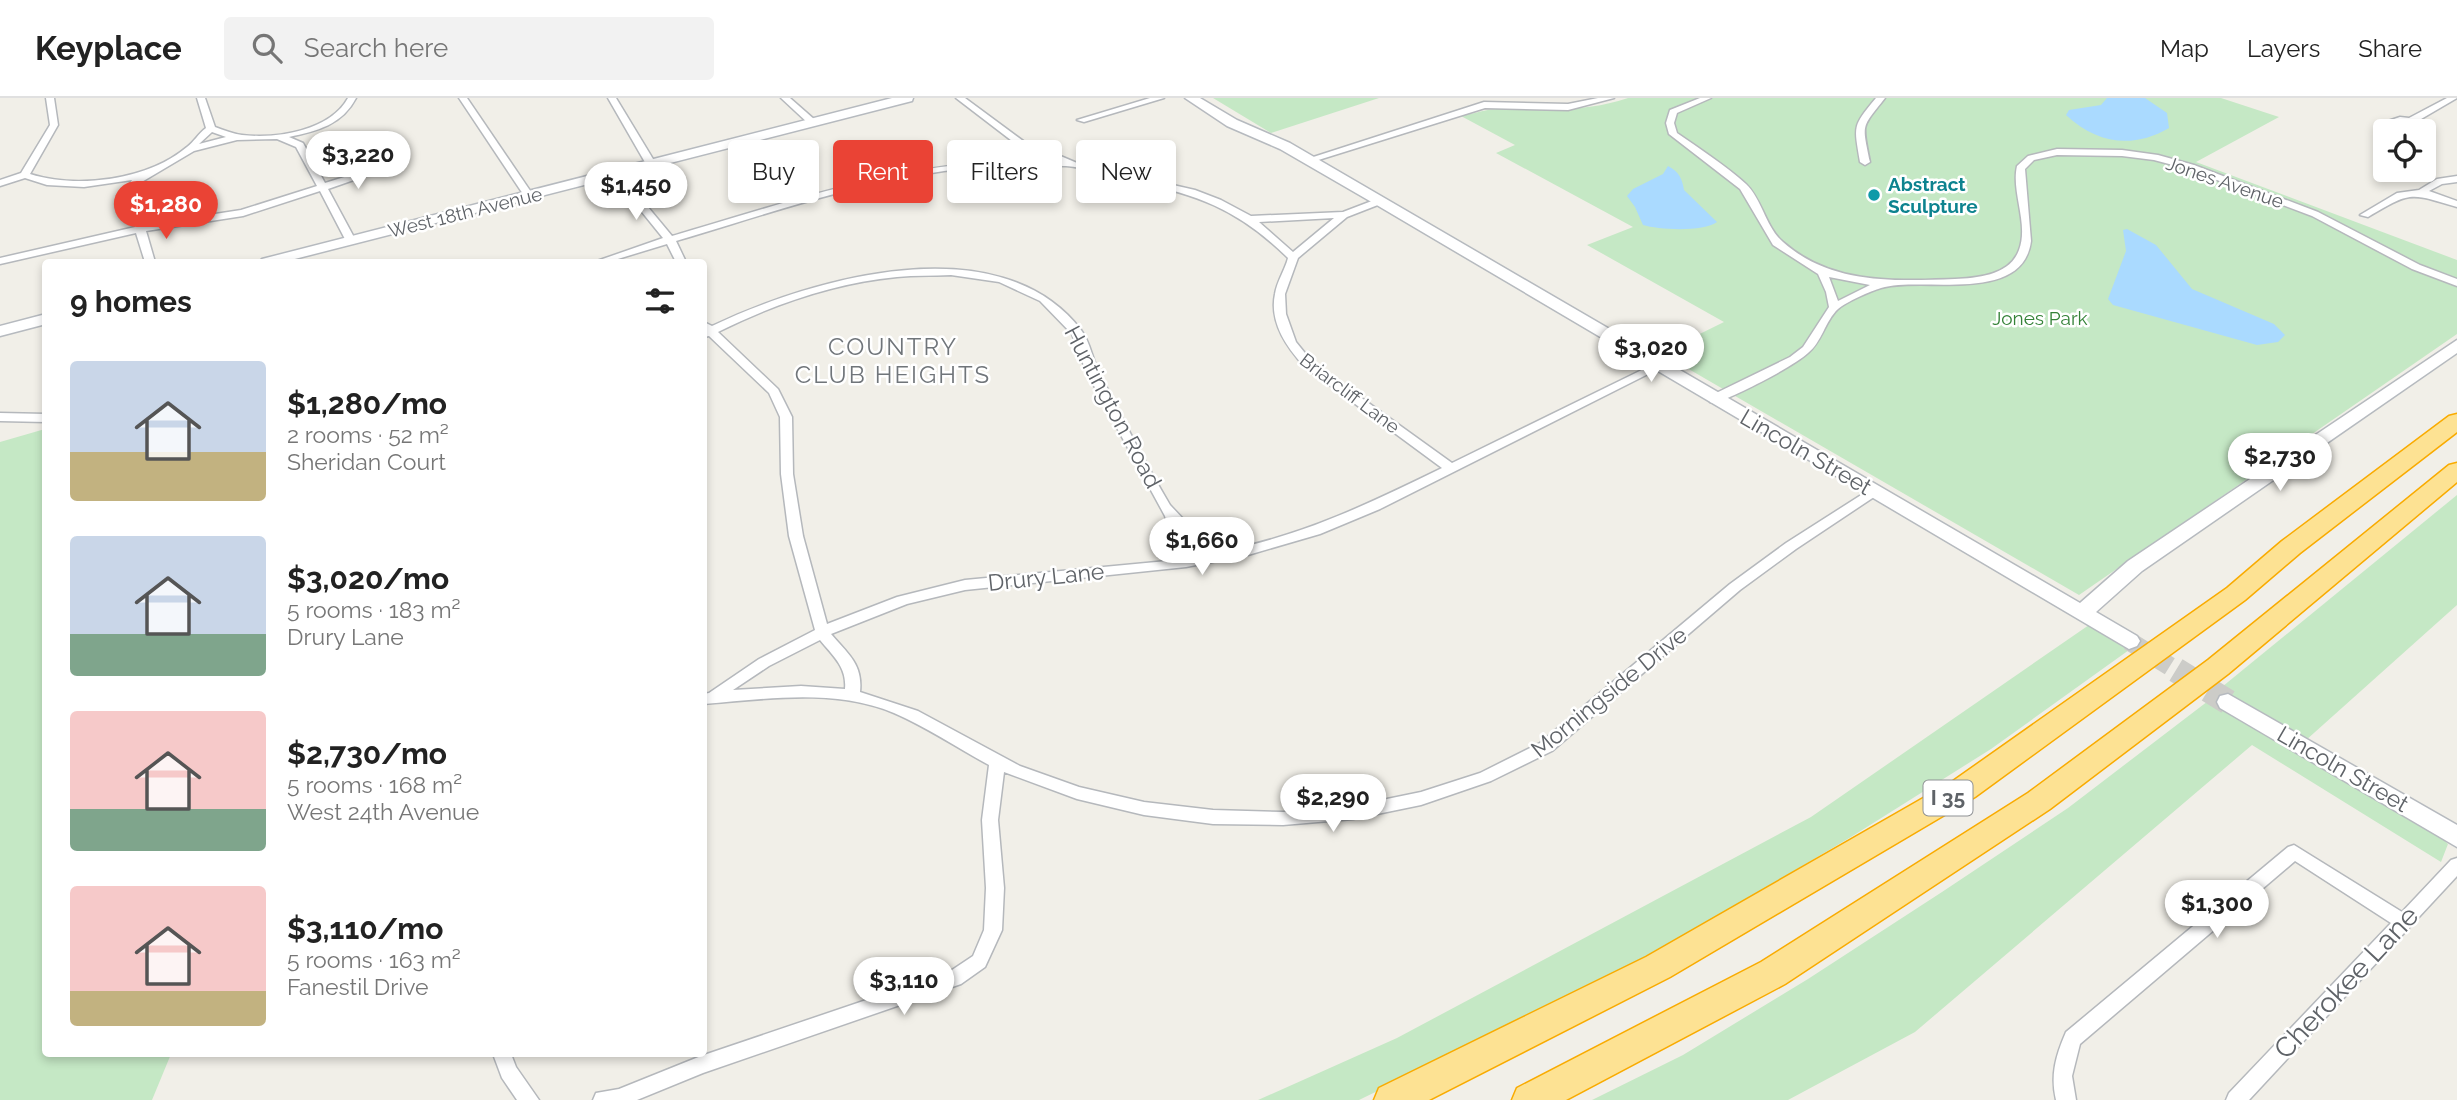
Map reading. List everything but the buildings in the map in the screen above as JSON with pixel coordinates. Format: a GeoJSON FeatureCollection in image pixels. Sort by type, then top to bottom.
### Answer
{"type":"FeatureCollection","features":[{"type":"Feature","properties":{"kind":"highway","name":"I 35"},"geometry":{"type":"LineString","coordinates":[[1392,1100],[1658,967],[1964,789],[2236,594],[2291,547],[2457,421]]}},
{"type":"Feature","properties":{"kind":"highway","name":"I 35"},"geometry":{"type":"LineString","coordinates":[[1530,1100],[1773,973],[2039,801],[2218,667],[2457,470]]}},
{"type":"Feature","properties":{"kind":"street"},"geometry":{"type":"LineString","coordinates":[[25,175],[54,125],[50,98]]}},
{"type":"Feature","properties":{"kind":"street"},"geometry":{"type":"LineString","coordinates":[[201,98],[211,129]]}},
{"type":"Feature","properties":{"kind":"street"},"geometry":{"type":"LineString","coordinates":[[149,259],[140,229],[134,185],[146,174],[191,149],[239,137],[280,137],[316,127],[340,115],[350,105],[352,98]]}},
{"type":"Feature","properties":{"kind":"street"},"geometry":{"type":"LineString","coordinates":[[463,98],[528,195]]}},
{"type":"Feature","properties":{"kind":"street"},"geometry":{"type":"LineString","coordinates":[[612,98],[651,164]]}},
{"type":"Feature","properties":{"kind":"street"},"geometry":{"type":"LineString","coordinates":[[785,98],[812,122]]}},
{"type":"Feature","properties":{"kind":"street","name":"West 18th Avenue"},"geometry":{"type":"LineString","coordinates":[[279,259],[907,98]]}},
{"type":"Feature","properties":{"kind":"street"},"geometry":{"type":"LineString","coordinates":[[960,98],[1016,140]]}},
{"type":"Feature","properties":{"kind":"street"},"geometry":{"type":"LineString","coordinates":[[1081,120],[1160,98]]}},
{"type":"Feature","properties":{"kind":"street","name":"Lincoln Street"},"geometry":{"type":"LineString","coordinates":[[1191,98],[1232,123],[1285,146],[2129,641]]}},
{"type":"Feature","properties":{"kind":"street"},"geometry":{"type":"LineString","coordinates":[[1309,160],[1484,105],[1534,102],[1568,107],[1611,98]]}},
{"type":"Feature","properties":{"kind":"street"},"geometry":{"type":"LineString","coordinates":[[1707,98],[1672,111],[1670,123],[1673,134],[1744,187],[1777,243],[1822,272],[1882,285]]}},
{"type":"Feature","properties":{"kind":"street"},"geometry":{"type":"LineString","coordinates":[[1866,162],[1858,130],[1861,122],[1881,98]]}},
{"type":"Feature","properties":{"kind":"street"},"geometry":{"type":"LineString","coordinates":[[2414,119],[2454,98]]}},
{"type":"Feature","properties":{"kind":"street"},"geometry":{"type":"LineString","coordinates":[[300,145],[316,127]]}},
{"type":"Feature","properties":{"kind":"street"},"geometry":{"type":"LineString","coordinates":[[211,129],[239,137]]}},
{"type":"Feature","properties":{"kind":"street"},"geometry":{"type":"LineString","coordinates":[[191,149],[200,137],[211,129]]}},
{"type":"Feature","properties":{"kind":"street"},"geometry":{"type":"LineString","coordinates":[[280,137],[283,141],[300,145],[351,241]]}},
{"type":"Feature","properties":{"kind":"street","name":"Jones Avenue"},"geometry":{"type":"LineString","coordinates":[[1834,307],[1882,285],[1970,281],[2006,270],[2021,260],[2026,247],[2020,169],[2031,158],[2043,153],[2089,151],[2155,157],[2191,167],[2315,214],[2416,267],[2457,283]]}},
{"type":"Feature","properties":{"kind":"street"},"geometry":{"type":"LineString","coordinates":[[1062,160],[1071,164]]}},
{"type":"Feature","properties":{"kind":"street"},"geometry":{"type":"LineString","coordinates":[[1062,164],[1191,190],[1251,219],[1266,229],[1293,257],[1344,215],[1380,201]]}},
{"type":"Feature","properties":{"kind":"street"},"geometry":{"type":"LineString","coordinates":[[0,261],[140,229],[243,213],[278,204],[321,186],[386,167]]}},
{"type":"Feature","properties":{"kind":"street"},"geometry":{"type":"LineString","coordinates":[[609,259],[888,177],[947,167]]}},
{"type":"Feature","properties":{"kind":"street"},"geometry":{"type":"LineString","coordinates":[[615,173],[670,240],[680,259]]}},
{"type":"Feature","properties":{"kind":"street"},"geometry":{"type":"LineString","coordinates":[[0,183],[25,175],[47,182],[84,184],[146,174]]}},
{"type":"Feature","properties":{"kind":"street"},"geometry":{"type":"LineString","coordinates":[[2426,193],[2424,190],[2431,184],[2457,180]]}},
{"type":"Feature","properties":{"kind":"street"},"geometry":{"type":"LineString","coordinates":[[2365,215],[2409,191],[2426,193],[2457,204]]}},
{"type":"Feature","properties":{"kind":"street"},"geometry":{"type":"LineString","coordinates":[[1251,219],[1344,215]]}},
{"type":"Feature","properties":{"kind":"street","name":"Briarcliff Lane"},"geometry":{"type":"LineString","coordinates":[[1293,257],[1291,271],[1280,292],[1280,317],[1292,348],[1309,366],[1451,468]]}},
{"type":"Feature","properties":{"kind":"street","name":"Huntington Road"},"geometry":{"type":"LineString","coordinates":[[707,329],[826,286],[868,277],[940,271],[1011,282],[1054,305],[1077,332],[1091,368],[1171,516],[1227,555]]}},
{"type":"Feature","properties":{"kind":"street"},"geometry":{"type":"LineString","coordinates":[[1714,399],[1794,359],[1807,349],[1834,307],[1822,272]]}},
{"type":"Feature","properties":{"kind":"street"},"geometry":{"type":"LineString","coordinates":[[0,331],[42,320]]}},
{"type":"Feature","properties":{"kind":"street"},"geometry":{"type":"LineString","coordinates":[[707,332],[774,391],[786,417],[787,474],[796,536],[823,634],[850,666],[855,685],[852,697]]}},
{"type":"Feature","properties":{"kind":"street"},"geometry":{"type":"LineString","coordinates":[[2082,613],[2135,566],[2457,345]]}},
{"type":"Feature","properties":{"kind":"street","name":"Drury Lane"},"geometry":{"type":"LineString","coordinates":[[707,700],[764,662],[823,634],[926,593],[965,585],[1173,564],[1227,555],[1299,537],[1367,511],[1658,366]]}},
{"type":"Feature","properties":{"kind":"street"},"geometry":{"type":"LineString","coordinates":[[0,416],[42,418]]}},
{"type":"Feature","properties":{"kind":"street","name":"Morningside Drive"},"geometry":{"type":"LineString","coordinates":[[707,701],[757,693],[803,692],[852,697],[897,708],[997,761],[1069,789],[1132,807],[1229,817],[1321,817],[1380,809],[1512,767],[1546,747],[1735,587],[1791,546],[1874,493]]}},
{"type":"Feature","properties":{"kind":"street"},"geometry":{"type":"LineString","coordinates":[[1171,516],[1179,542],[1173,564]]}},
{"type":"Feature","properties":{"kind":"street","name":"Lincoln Street"},"geometry":{"type":"LineString","coordinates":[[2228,702],[2457,837]]}},
{"type":"Feature","properties":{"kind":"street"},"geometry":{"type":"LineString","coordinates":[[603,1100],[619,1097],[701,1065],[955,978],[979,961],[993,930],[995,888],[990,820],[997,761]]}},
{"type":"Feature","properties":{"kind":"street"},"geometry":{"type":"LineString","coordinates":[[2066,1100],[2062,1087],[2063,1059],[2073,1038],[2294,852],[2403,922]]}},
{"type":"Feature","properties":{"kind":"street","name":"Cherokee Lane"},"geometry":{"type":"LineString","coordinates":[[2236,1100],[2457,865]]}},
{"type":"Feature","properties":{"kind":"street"},"geometry":{"type":"LineString","coordinates":[[503,1057],[509,1072],[529,1100]]}},
{"type":"Feature","properties":{"kind":"green space"},"geometry":{"type":"Polygon","coordinates":[[[1213,98],[1379,98],[1271,133],[1213,98]]]}},
{"type":"Feature","properties":{"kind":"green space","name":"Jones Park"},"geometry":{"type":"Polygon","coordinates":[[[1628,98],[2221,98],[2279,117],[2196,162],[2457,260],[2457,334],[2079,595],[1661,353],[1724,322],[1587,245],[1633,227],[1496,153],[1515,145],[1461,116],[1493,109],[1578,108],[1628,98]]]}},
{"type":"Feature","properties":{"kind":"green space"},"geometry":{"type":"Polygon","coordinates":[[[42,430],[42,1057],[170,1057],[152,1100],[0,1100],[0,442],[42,430]]]}},
{"type":"Feature","properties":{"kind":"green space"},"geometry":{"type":"Polygon","coordinates":[[[2457,495],[2457,605],[2305,741],[2217,691],[2457,495]]]}},
{"type":"Feature","properties":{"kind":"green space"},"geometry":{"type":"Polygon","coordinates":[[[2089,625],[2129,650],[1991,749],[1851,837],[1686,935],[1523,1020],[1359,1100],[1258,1100],[1397,1038],[1811,817],[2089,625]]]}},
{"type":"Feature","properties":{"kind":"green space"},"geometry":{"type":"Polygon","coordinates":[[[2212,698],[2439,835],[2448,844],[2441,862],[2252,745],[1915,1032],[1788,1100],[1592,1100],[1683,1055],[1808,979],[2068,808],[2212,698]]]}},
{"type":"Feature","properties":{"kind":"water"},"geometry":{"type":"Polygon","coordinates":[[[2107,98],[2145,98],[2167,113],[2169,128],[2142,139],[2116,140],[2090,132],[2066,115],[2069,110],[2101,105],[2107,98]]]}},
{"type":"Feature","properties":{"kind":"water"},"geometry":{"type":"Polygon","coordinates":[[[1668,166],[1679,176],[1684,190],[1717,222],[1681,229],[1643,225],[1627,196],[1633,189],[1663,174],[1668,166]]]}},
{"type":"Feature","properties":{"kind":"water"},"geometry":{"type":"Polygon","coordinates":[[[2127,229],[2156,245],[2192,289],[2274,324],[2285,335],[2278,342],[2257,345],[2113,305],[2108,299],[2126,251],[2123,230],[2127,229]]]}},
{"type":"Feature","properties":{"kind":"tunnel"},"geometry":{"type":"LineString","coordinates":[[2129,641],[2179,672]]}},
{"type":"Feature","properties":{"kind":"tunnel"},"geometry":{"type":"LineString","coordinates":[[2176,670],[2228,702]]}},
{"type":"Feature","properties":{"kind":"place","name":"Abstract Sculpture"},"geometry":{"type":"Point","coordinates":[1874,195]}},
{"type":"Feature","properties":{"kind":"district","name":"COUNTRY CLUB HEIGHTS"},"geometry":{"type":"Point","coordinates":[893,361]}}]}
